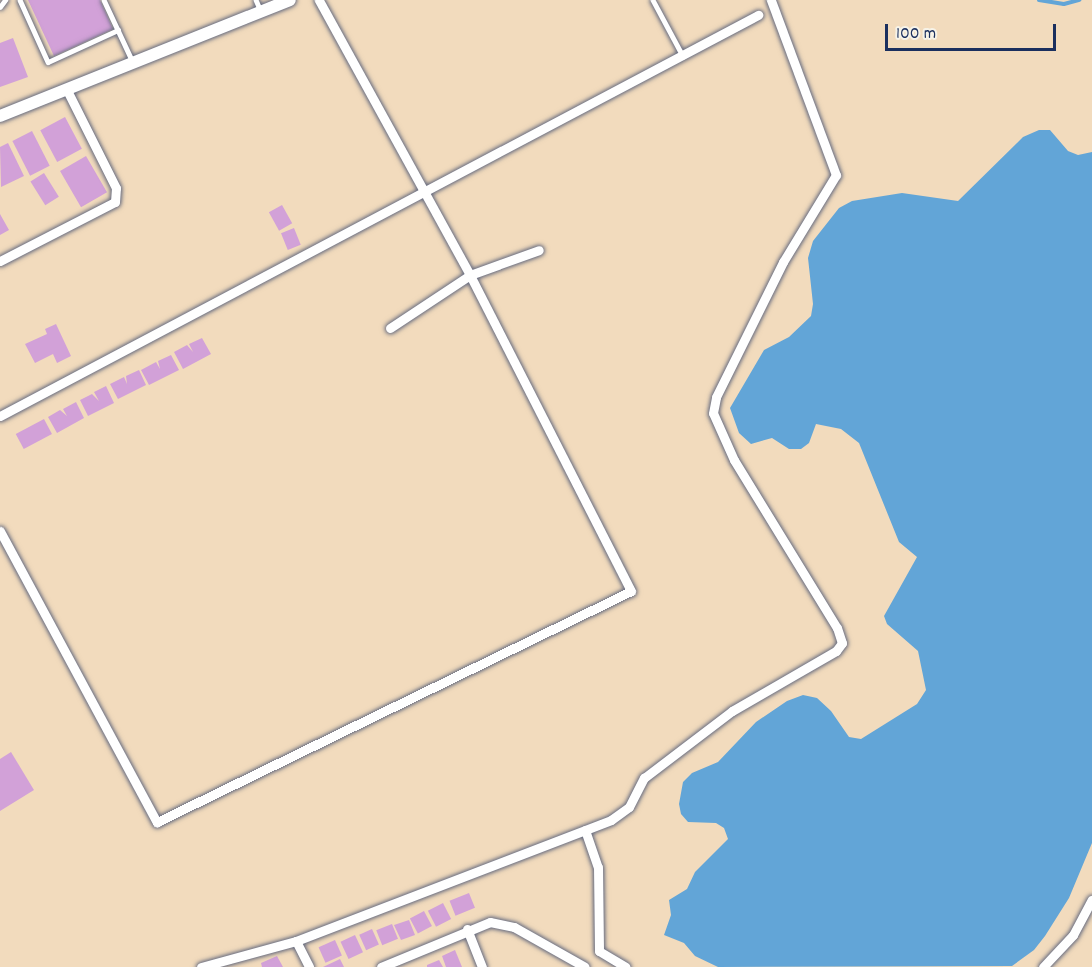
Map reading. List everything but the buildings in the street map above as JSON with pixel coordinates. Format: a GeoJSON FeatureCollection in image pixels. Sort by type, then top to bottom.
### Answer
{"type":"FeatureCollection","features":[{"type":"Feature","properties":{"kind":"street"},"geometry":{"type":"LineString","coordinates":[[0,116],[133,63],[259,6],[290,0]]}},
{"type":"Feature","properties":{"kind":"street"},"geometry":{"type":"LineString","coordinates":[[0,531],[157,822],[631,591],[470,275],[424,196],[319,0]]}},
{"type":"Feature","properties":{"kind":"street"},"geometry":{"type":"LineString","coordinates":[[201,967],[296,940],[611,820],[629,807],[644,778],[732,711],[836,651],[842,643],[837,628],[734,460],[713,413],[716,398],[783,262],[836,175],[771,0]]}},
{"type":"Feature","properties":{"kind":"street"},"geometry":{"type":"LineString","coordinates":[[0,416],[424,196],[758,15]]}},
{"type":"Feature","properties":{"kind":"street"},"geometry":{"type":"LineString","coordinates":[[0,261],[115,202],[117,188],[67,90]]}},
{"type":"Feature","properties":{"kind":"street"},"geometry":{"type":"LineString","coordinates":[[390,328],[470,275],[538,250]]}},
{"type":"Feature","properties":{"kind":"street"},"geometry":{"type":"LineString","coordinates":[[585,830],[598,867],[599,951],[626,967]]}},
{"type":"Feature","properties":{"kind":"street"},"geometry":{"type":"LineString","coordinates":[[1043,967],[1073,935],[1092,900]]}},
{"type":"Feature","properties":{"kind":"street"},"geometry":{"type":"LineString","coordinates":[[381,967],[467,929],[490,922],[514,927],[585,967]]}},
{"type":"Feature","properties":{"kind":"street"},"geometry":{"type":"LineString","coordinates":[[467,929],[482,967]]}},
{"type":"Feature","properties":{"kind":"street"},"geometry":{"type":"LineString","coordinates":[[296,940],[309,967]]}},
{"type":"Feature","properties":{"kind":"lane"},"geometry":{"type":"LineString","coordinates":[[0,7],[5,0]]}},
{"type":"Feature","properties":{"kind":"lane"},"geometry":{"type":"LineString","coordinates":[[20,0],[48,62],[118,30]]}},
{"type":"Feature","properties":{"kind":"lane"},"geometry":{"type":"LineString","coordinates":[[104,0],[133,63]]}},
{"type":"Feature","properties":{"kind":"lane"},"geometry":{"type":"LineString","coordinates":[[653,0],[683,56]]}},
{"type":"Feature","properties":{"kind":"water"},"geometry":{"type":"Polygon","coordinates":[[[1039,130],[1050,130],[1068,151],[1078,155],[1092,152],[1092,843],[1069,898],[1045,936],[1034,950],[1012,966],[718,967],[695,956],[684,943],[664,935],[671,915],[669,900],[687,889],[695,872],[728,839],[724,828],[716,823],[688,822],[681,814],[679,804],[683,782],[692,773],[718,762],[756,722],[787,701],[803,695],[817,698],[831,711],[849,737],[861,739],[917,704],[926,690],[918,651],[887,624],[884,616],[917,557],[899,542],[859,443],[841,429],[816,424],[809,443],[801,449],[789,449],[772,438],[751,444],[739,433],[730,408],[764,350],[789,337],[811,316],[813,304],[808,258],[813,241],[839,208],[852,201],[902,193],[958,201],[1023,137],[1039,130]]]}},
{"type":"Feature","properties":{"kind":"waterway"},"geometry":{"type":"LineString","coordinates":[[1039,0],[1064,4],[1079,0]]}}]}
